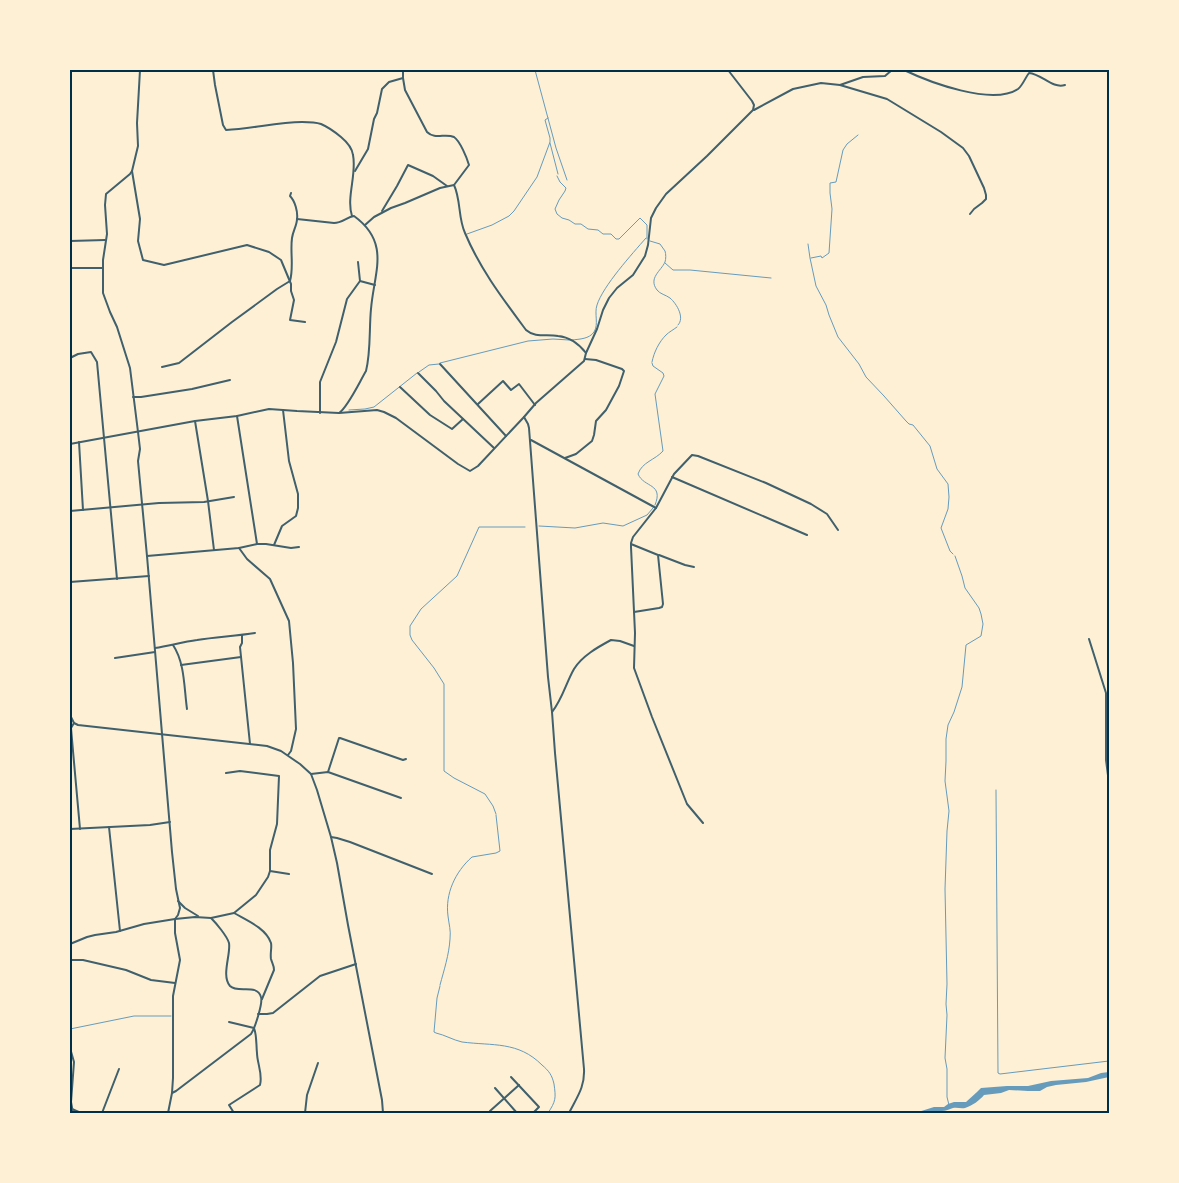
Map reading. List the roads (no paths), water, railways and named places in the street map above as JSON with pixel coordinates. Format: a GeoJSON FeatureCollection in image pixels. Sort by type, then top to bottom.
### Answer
{"type":"FeatureCollection","features":[{"type":"Feature","properties":{"kind":"street"},"geometry":{"type":"LineString","coordinates":[[140,70],[137,123],[138,146],[132,171],[139,214],[140,228],[138,241],[143,260],[164,265],[249,245],[269,252],[281,260],[291,284],[294,300],[290,320],[304,322]]}},
{"type":"Feature","properties":{"kind":"street"},"geometry":{"type":"LineString","coordinates":[[213,70],[225,129],[293,122],[313,122],[338,134],[348,143],[353,153],[350,208],[352,216],[365,225],[373,236],[378,264],[371,310],[366,371],[339,413]]}},
{"type":"Feature","properties":{"kind":"street"},"geometry":{"type":"LineString","coordinates":[[365,225],[382,211],[454,185],[469,165],[462,148],[454,137],[429,134],[404,90],[403,70]]}},
{"type":"Feature","properties":{"kind":"street"},"geometry":{"type":"LineString","coordinates":[[728,70],[752,101],[754,105],[752,112]]}},
{"type":"Feature","properties":{"kind":"street"},"geometry":{"type":"LineString","coordinates":[[840,85],[863,77],[885,76],[892,70]]}},
{"type":"Feature","properties":{"kind":"street"},"geometry":{"type":"LineString","coordinates":[[904,70],[948,87],[978,94],[999,94],[1015,90],[1021,86],[1029,73],[1038,75],[1058,86],[1065,85]]}},
{"type":"Feature","properties":{"kind":"street"},"geometry":{"type":"LineString","coordinates":[[353,173],[368,149],[382,89],[388,82],[403,78]]}},
{"type":"Feature","properties":{"kind":"street"},"geometry":{"type":"LineString","coordinates":[[70,444],[269,409],[320,413],[372,410],[384,412],[396,418],[470,471],[478,466],[535,405],[582,364],[609,298],[631,276],[642,261],[648,245],[651,218],[660,201],[752,112],[793,89],[821,84],[840,85],[887,99],[941,132],[962,148],[972,162],[984,188],[986,195],[984,202],[970,214]]}},
{"type":"Feature","properties":{"kind":"street"},"geometry":{"type":"LineString","coordinates":[[382,211],[408,165],[433,176],[447,186]]}},
{"type":"Feature","properties":{"kind":"street"},"geometry":{"type":"LineString","coordinates":[[132,171],[106,194],[103,293],[128,359],[138,432],[140,449],[138,461],[177,899],[180,912],[175,920],[175,933],[180,960],[173,996],[173,1078],[169,1112]]}},
{"type":"Feature","properties":{"kind":"street"},"geometry":{"type":"LineString","coordinates":[[454,185],[464,231],[476,259],[526,330],[532,335],[566,337],[586,353]]}},
{"type":"Feature","properties":{"kind":"street"},"geometry":{"type":"LineString","coordinates":[[162,367],[179,363],[290,281],[292,272],[292,238],[297,219],[295,205],[290,196],[291,193]]}},
{"type":"Feature","properties":{"kind":"street"},"geometry":{"type":"LineString","coordinates":[[297,219],[339,223],[352,216]]}},
{"type":"Feature","properties":{"kind":"street"},"geometry":{"type":"LineString","coordinates":[[70,241],[106,240]]}},
{"type":"Feature","properties":{"kind":"street"},"geometry":{"type":"LineString","coordinates":[[320,413],[320,382],[336,341],[347,299],[360,281],[358,262]]}},
{"type":"Feature","properties":{"kind":"street"},"geometry":{"type":"LineString","coordinates":[[70,268],[103,268]]}},
{"type":"Feature","properties":{"kind":"street"},"geometry":{"type":"LineString","coordinates":[[360,281],[375,285]]}},
{"type":"Feature","properties":{"kind":"street"},"geometry":{"type":"LineString","coordinates":[[70,358],[78,354],[91,352],[98,362],[117,579]]}},
{"type":"Feature","properties":{"kind":"street"},"geometry":{"type":"LineString","coordinates":[[565,458],[576,454],[592,441],[596,421],[606,410],[624,372],[622,369],[601,361],[585,359]]}},
{"type":"Feature","properties":{"kind":"street"},"geometry":{"type":"LineString","coordinates":[[440,364],[506,436]]}},
{"type":"Feature","properties":{"kind":"street"},"geometry":{"type":"LineString","coordinates":[[418,373],[444,401],[494,448]]}},
{"type":"Feature","properties":{"kind":"street"},"geometry":{"type":"LineString","coordinates":[[133,397],[192,389],[230,380]]}},
{"type":"Feature","properties":{"kind":"street"},"geometry":{"type":"LineString","coordinates":[[478,404],[504,381],[511,390],[518,384],[535,405]]}},
{"type":"Feature","properties":{"kind":"street"},"geometry":{"type":"LineString","coordinates":[[400,387],[430,415],[452,429],[463,419]]}},
{"type":"Feature","properties":{"kind":"street"},"geometry":{"type":"LineString","coordinates":[[274,545],[280,530],[296,516],[298,508],[298,494],[289,461],[283,409]]}},
{"type":"Feature","properties":{"kind":"street"},"geometry":{"type":"LineString","coordinates":[[237,416],[257,544]]}},
{"type":"Feature","properties":{"kind":"street"},"geometry":{"type":"LineString","coordinates":[[524,417],[528,424],[530,439],[548,678],[584,1069],[583,1086],[569,1113]]}},
{"type":"Feature","properties":{"kind":"street"},"geometry":{"type":"LineString","coordinates":[[195,421],[214,550]]}},
{"type":"Feature","properties":{"kind":"street"},"geometry":{"type":"LineString","coordinates":[[530,439],[534,443],[656,508]]}},
{"type":"Feature","properties":{"kind":"street"},"geometry":{"type":"LineString","coordinates":[[79,442],[84,510]]}},
{"type":"Feature","properties":{"kind":"street"},"geometry":{"type":"LineString","coordinates":[[703,823],[687,804],[634,668],[635,646],[631,544],[633,537],[656,508],[676,470],[692,455],[766,483],[811,504],[827,514],[838,530]]}},
{"type":"Feature","properties":{"kind":"street"},"geometry":{"type":"LineString","coordinates":[[672,477],[806,534]]}},
{"type":"Feature","properties":{"kind":"street"},"geometry":{"type":"LineString","coordinates":[[70,511],[142,504],[204,502],[234,496]]}},
{"type":"Feature","properties":{"kind":"street"},"geometry":{"type":"LineString","coordinates":[[147,556],[239,548],[257,544],[291,548],[299,547]]}},
{"type":"Feature","properties":{"kind":"street"},"geometry":{"type":"LineString","coordinates":[[631,544],[694,568]]}},
{"type":"Feature","properties":{"kind":"street"},"geometry":{"type":"LineString","coordinates":[[239,548],[247,559],[270,579],[289,621],[296,729],[291,751],[288,755]]}},
{"type":"Feature","properties":{"kind":"street"},"geometry":{"type":"LineString","coordinates":[[634,612],[662,607],[658,555]]}},
{"type":"Feature","properties":{"kind":"street"},"geometry":{"type":"LineString","coordinates":[[70,582],[149,576]]}},
{"type":"Feature","properties":{"kind":"street"},"geometry":{"type":"LineString","coordinates":[[155,648],[195,640],[255,633]]}},
{"type":"Feature","properties":{"kind":"street"},"geometry":{"type":"LineString","coordinates":[[242,635],[240,657],[250,744]]}},
{"type":"Feature","properties":{"kind":"street"},"geometry":{"type":"LineString","coordinates":[[1089,639],[1106,693],[1106,760],[1109,783]]}},
{"type":"Feature","properties":{"kind":"street"},"geometry":{"type":"LineString","coordinates":[[552,712],[575,668],[581,661],[611,640],[635,646]]}},
{"type":"Feature","properties":{"kind":"street"},"geometry":{"type":"LineString","coordinates":[[173,645],[178,652],[181,665],[187,709]]}},
{"type":"Feature","properties":{"kind":"street"},"geometry":{"type":"LineString","coordinates":[[115,658],[155,652]]}},
{"type":"Feature","properties":{"kind":"street"},"geometry":{"type":"LineString","coordinates":[[181,665],[240,657]]}},
{"type":"Feature","properties":{"kind":"street"},"geometry":{"type":"LineString","coordinates":[[70,685],[71,728],[80,828]]}},
{"type":"Feature","properties":{"kind":"street"},"geometry":{"type":"LineString","coordinates":[[72,721],[78,725],[267,746],[288,755],[311,774],[331,838],[338,869],[383,1113]]}},
{"type":"Feature","properties":{"kind":"street"},"geometry":{"type":"LineString","coordinates":[[328,772],[339,738],[403,760],[406,759]]}},
{"type":"Feature","properties":{"kind":"street"},"geometry":{"type":"LineString","coordinates":[[70,944],[86,937],[120,931],[144,924],[180,918],[211,918],[234,913],[256,895],[270,871],[270,853],[277,824],[279,776],[240,771],[226,773]]}},
{"type":"Feature","properties":{"kind":"street"},"geometry":{"type":"LineString","coordinates":[[311,774],[328,772],[401,798]]}},
{"type":"Feature","properties":{"kind":"street"},"geometry":{"type":"LineString","coordinates":[[70,829],[170,822]]}},
{"type":"Feature","properties":{"kind":"street"},"geometry":{"type":"LineString","coordinates":[[109,827],[120,931]]}},
{"type":"Feature","properties":{"kind":"street"},"geometry":{"type":"LineString","coordinates":[[331,838],[350,842],[432,874]]}},
{"type":"Feature","properties":{"kind":"street"},"geometry":{"type":"LineString","coordinates":[[270,871],[289,874]]}},
{"type":"Feature","properties":{"kind":"street"},"geometry":{"type":"LineString","coordinates":[[177,899],[185,908],[200,917]]}},
{"type":"Feature","properties":{"kind":"street"},"geometry":{"type":"LineString","coordinates":[[172,1093],[248,1037],[254,1028],[262,999],[274,970],[270,942],[266,935],[260,928],[234,913]]}},
{"type":"Feature","properties":{"kind":"street"},"geometry":{"type":"LineString","coordinates":[[211,918],[221,930],[228,943],[229,985],[234,988],[255,990],[262,999]]}},
{"type":"Feature","properties":{"kind":"street"},"geometry":{"type":"LineString","coordinates":[[70,960],[83,960],[126,970],[151,980],[175,982]]}},
{"type":"Feature","properties":{"kind":"street"},"geometry":{"type":"LineString","coordinates":[[258,1014],[273,1013],[320,976],[356,964]]}},
{"type":"Feature","properties":{"kind":"street"},"geometry":{"type":"LineString","coordinates":[[229,1022],[254,1028]]}},
{"type":"Feature","properties":{"kind":"street"},"geometry":{"type":"LineString","coordinates":[[234,1113],[229,1105],[260,1083],[261,1077],[254,1028]]}},
{"type":"Feature","properties":{"kind":"street"},"geometry":{"type":"LineString","coordinates":[[70,1048],[74,1062],[71,1102],[73,1113]]}},
{"type":"Feature","properties":{"kind":"street"},"geometry":{"type":"LineString","coordinates":[[305,1113],[307,1095],[318,1063]]}},
{"type":"Feature","properties":{"kind":"street"},"geometry":{"type":"LineString","coordinates":[[102,1113],[119,1069]]}},
{"type":"Feature","properties":{"kind":"street"},"geometry":{"type":"LineString","coordinates":[[511,1077],[540,1107],[533,1113]]}},
{"type":"Feature","properties":{"kind":"street"},"geometry":{"type":"LineString","coordinates":[[491,1113],[519,1085]]}},
{"type":"Feature","properties":{"kind":"street"},"geometry":{"type":"LineString","coordinates":[[495,1088],[517,1113]]}},
{"type":"Feature","properties":{"kind":"street"},"geometry":{"type":"LineString","coordinates":[[72,1109],[81,1113]]}},
{"type":"Feature","properties":{"kind":"water"},"geometry":{"type":"Polygon","coordinates":[[[1109,1072],[1109,1077],[1086,1082],[1056,1085],[1040,1091],[1009,1090],[984,1095],[976,1103],[965,1108],[915,1113],[934,1107],[944,1107],[954,1102],[966,1102],[981,1088],[1028,1086],[1051,1081],[1088,1078],[1109,1072]]]}},
{"type":"Feature","properties":{"kind":"waterway"},"geometry":{"type":"LineString","coordinates":[[535,70],[556,148],[567,180]]}},
{"type":"Feature","properties":{"kind":"waterway"},"geometry":{"type":"LineString","coordinates":[[467,234],[492,225],[509,216],[514,211],[537,177],[550,142],[545,120],[548,118]]}},
{"type":"Feature","properties":{"kind":"waterway"},"geometry":{"type":"LineString","coordinates":[[811,258],[821,256],[822,258],[829,253],[832,209],[830,183],[836,182],[843,150],[858,135]]}},
{"type":"Feature","properties":{"kind":"waterway"},"geometry":{"type":"LineString","coordinates":[[550,143],[558,174]]}},
{"type":"Feature","properties":{"kind":"waterway"},"geometry":{"type":"LineString","coordinates":[[557,176],[566,188],[555,209],[562,218],[575,224],[581,224],[588,229],[598,230],[603,234],[611,234],[616,239],[619,239],[640,218],[647,225],[647,239]]}},
{"type":"Feature","properties":{"kind":"waterway"},"geometry":{"type":"LineString","coordinates":[[572,340],[587,337],[594,332],[596,308],[600,297],[618,270],[646,238]]}},
{"type":"Feature","properties":{"kind":"waterway"},"geometry":{"type":"LineString","coordinates":[[650,241],[660,244],[665,251],[665,262],[656,275],[654,282],[658,291],[670,298],[677,307],[681,319],[678,325]]}},
{"type":"Feature","properties":{"kind":"waterway"},"geometry":{"type":"LineString","coordinates":[[808,244],[816,286],[826,305],[838,337],[859,364],[866,377],[906,421],[913,425],[930,446],[937,469],[948,484],[948,509],[941,528],[953,554]]}},
{"type":"Feature","properties":{"kind":"waterway"},"geometry":{"type":"LineString","coordinates":[[665,263],[673,270],[771,278]]}},
{"type":"Feature","properties":{"kind":"waterway"},"geometry":{"type":"LineString","coordinates":[[652,362],[655,351],[661,341],[677,327]]}},
{"type":"Feature","properties":{"kind":"waterway"},"geometry":{"type":"LineString","coordinates":[[440,363],[528,341],[569,340]]}},
{"type":"Feature","properties":{"kind":"waterway"},"geometry":{"type":"LineString","coordinates":[[652,363],[664,376],[655,394],[663,451],[642,467],[638,474],[644,482],[655,489],[657,493],[655,505]]}},
{"type":"Feature","properties":{"kind":"waterway"},"geometry":{"type":"LineString","coordinates":[[419,372],[429,365],[439,364]]}},
{"type":"Feature","properties":{"kind":"waterway"},"geometry":{"type":"LineString","coordinates":[[349,410],[374,407],[417,373]]}},
{"type":"Feature","properties":{"kind":"waterway"},"geometry":{"type":"LineString","coordinates":[[539,526],[575,528],[603,523],[623,526],[647,515],[653,508]]}},
{"type":"Feature","properties":{"kind":"waterway"},"geometry":{"type":"LineString","coordinates":[[496,814],[485,794],[444,771],[444,684],[412,640],[410,626],[421,609],[457,576],[479,527],[525,527]]}},
{"type":"Feature","properties":{"kind":"waterway"},"geometry":{"type":"LineString","coordinates":[[949,1105],[945,1058],[947,1015],[945,889],[949,811],[945,781],[946,739],[948,725],[962,687],[966,645],[981,636],[983,624],[979,608],[965,588],[955,556]]}},
{"type":"Feature","properties":{"kind":"waterway"},"geometry":{"type":"LineString","coordinates":[[996,790],[998,1073],[1109,1061]]}},
{"type":"Feature","properties":{"kind":"waterway"},"geometry":{"type":"LineString","coordinates":[[440,985],[449,945],[450,933],[447,908],[452,884],[461,869],[472,857],[500,851],[496,815]]}},
{"type":"Feature","properties":{"kind":"waterway"},"geometry":{"type":"LineString","coordinates":[[440,986],[434,1032],[462,1042],[514,1048],[533,1057],[548,1071],[553,1081],[555,1099],[548,1113]]}},
{"type":"Feature","properties":{"kind":"waterway"},"geometry":{"type":"LineString","coordinates":[[70,1029],[134,1016],[171,1016]]}}]}
